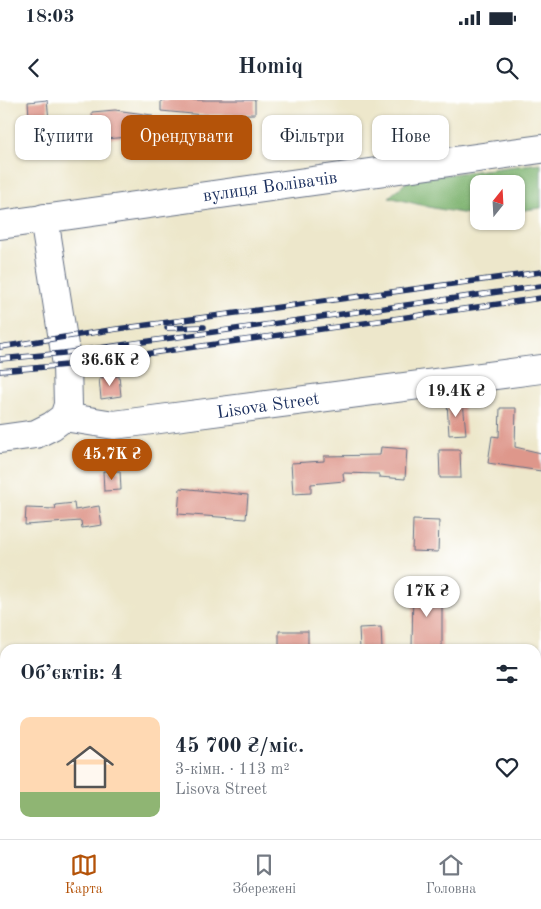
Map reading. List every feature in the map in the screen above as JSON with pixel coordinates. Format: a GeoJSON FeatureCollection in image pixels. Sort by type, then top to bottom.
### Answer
{"type":"FeatureCollection","features":[{"type":"Feature","properties":{"kind":"street","name":"вулиця Волівачів"},"geometry":{"type":"LineString","coordinates":[[0,225],[541,149]]}},
{"type":"Feature","properties":{"kind":"street"},"geometry":{"type":"LineString","coordinates":[[0,439],[36,434],[52,426],[64,417],[68,405],[67,365],[44,218]]}},
{"type":"Feature","properties":{"kind":"street","name":"Lisova Street"},"geometry":{"type":"LineString","coordinates":[[64,417],[114,425],[541,368]]}},
{"type":"Feature","properties":{"kind":"green space"},"geometry":{"type":"Polygon","coordinates":[[[541,163],[541,208],[525,210],[525,175],[470,175],[470,214],[389,197],[410,179],[541,163]]]}},
{"type":"Feature","properties":{"kind":"building"},"geometry":{"type":"Polygon","coordinates":[[[47,100],[48,115],[29,115],[28,102],[47,100]]]}},
{"type":"Feature","properties":{"kind":"building"},"geometry":{"type":"Polygon","coordinates":[[[161,100],[255,100],[255,114],[203,115],[161,111],[161,100]]]}},
{"type":"Feature","properties":{"kind":"building"},"geometry":{"type":"Polygon","coordinates":[[[115,110],[152,115],[121,115],[121,138],[111,138],[111,115],[92,115],[92,112],[115,110]]]}},
{"type":"Feature","properties":{"kind":"building"},"geometry":{"type":"Polygon","coordinates":[[[119,376],[121,396],[101,399],[99,378],[119,376]]]}},
{"type":"Feature","properties":{"kind":"building"},"geometry":{"type":"Polygon","coordinates":[[[463,401],[466,434],[449,435],[447,402],[463,401]]]}},
{"type":"Feature","properties":{"kind":"building"},"geometry":{"type":"Polygon","coordinates":[[[500,408],[516,408],[515,447],[541,453],[541,471],[488,463],[492,436],[499,437],[500,408]]]}},
{"type":"Feature","properties":{"kind":"building"},"geometry":{"type":"Polygon","coordinates":[[[381,447],[407,449],[405,479],[379,477],[379,474],[343,473],[344,481],[311,484],[311,493],[293,494],[291,463],[324,461],[324,456],[380,455],[381,447]]]}},
{"type":"Feature","properties":{"kind":"building"},"geometry":{"type":"Polygon","coordinates":[[[439,450],[460,450],[461,478],[440,478],[439,450]]]}},
{"type":"Feature","properties":{"kind":"building"},"geometry":{"type":"Polygon","coordinates":[[[103,471],[120,471],[121,490],[104,491],[103,471]]]}},
{"type":"Feature","properties":{"kind":"building"},"geometry":{"type":"Polygon","coordinates":[[[180,488],[248,495],[246,519],[178,514],[180,488]]]}},
{"type":"Feature","properties":{"kind":"building"},"geometry":{"type":"Polygon","coordinates":[[[74,503],[75,510],[99,506],[102,525],[82,528],[81,521],[25,525],[26,508],[56,509],[55,505],[74,503]]]}},
{"type":"Feature","properties":{"kind":"building"},"geometry":{"type":"Polygon","coordinates":[[[413,520],[439,521],[438,552],[412,551],[413,520]]]}},
{"type":"Feature","properties":{"kind":"building"},"geometry":{"type":"Polygon","coordinates":[[[413,586],[442,587],[442,644],[412,644],[413,586]]]}},
{"type":"Feature","properties":{"kind":"building"},"geometry":{"type":"Polygon","coordinates":[[[381,627],[382,644],[360,644],[359,628],[381,627]]]}},
{"type":"Feature","properties":{"kind":"building"},"geometry":{"type":"Polygon","coordinates":[[[279,631],[308,631],[308,644],[279,644],[279,631]]]}},
{"type":"Feature","properties":{"kind":"railway"},"geometry":{"type":"LineString","coordinates":[[0,347],[117,329],[541,272]]}},
{"type":"Feature","properties":{"kind":"railway"},"geometry":{"type":"LineString","coordinates":[[0,359],[64,353],[541,286]]}},
{"type":"Feature","properties":{"kind":"railway"},"geometry":{"type":"LineString","coordinates":[[0,371],[67,365],[541,298]]}},
{"type":"Feature","properties":{"kind":"railway"},"geometry":{"type":"LineString","coordinates":[[167,328],[204,327]]}}]}
